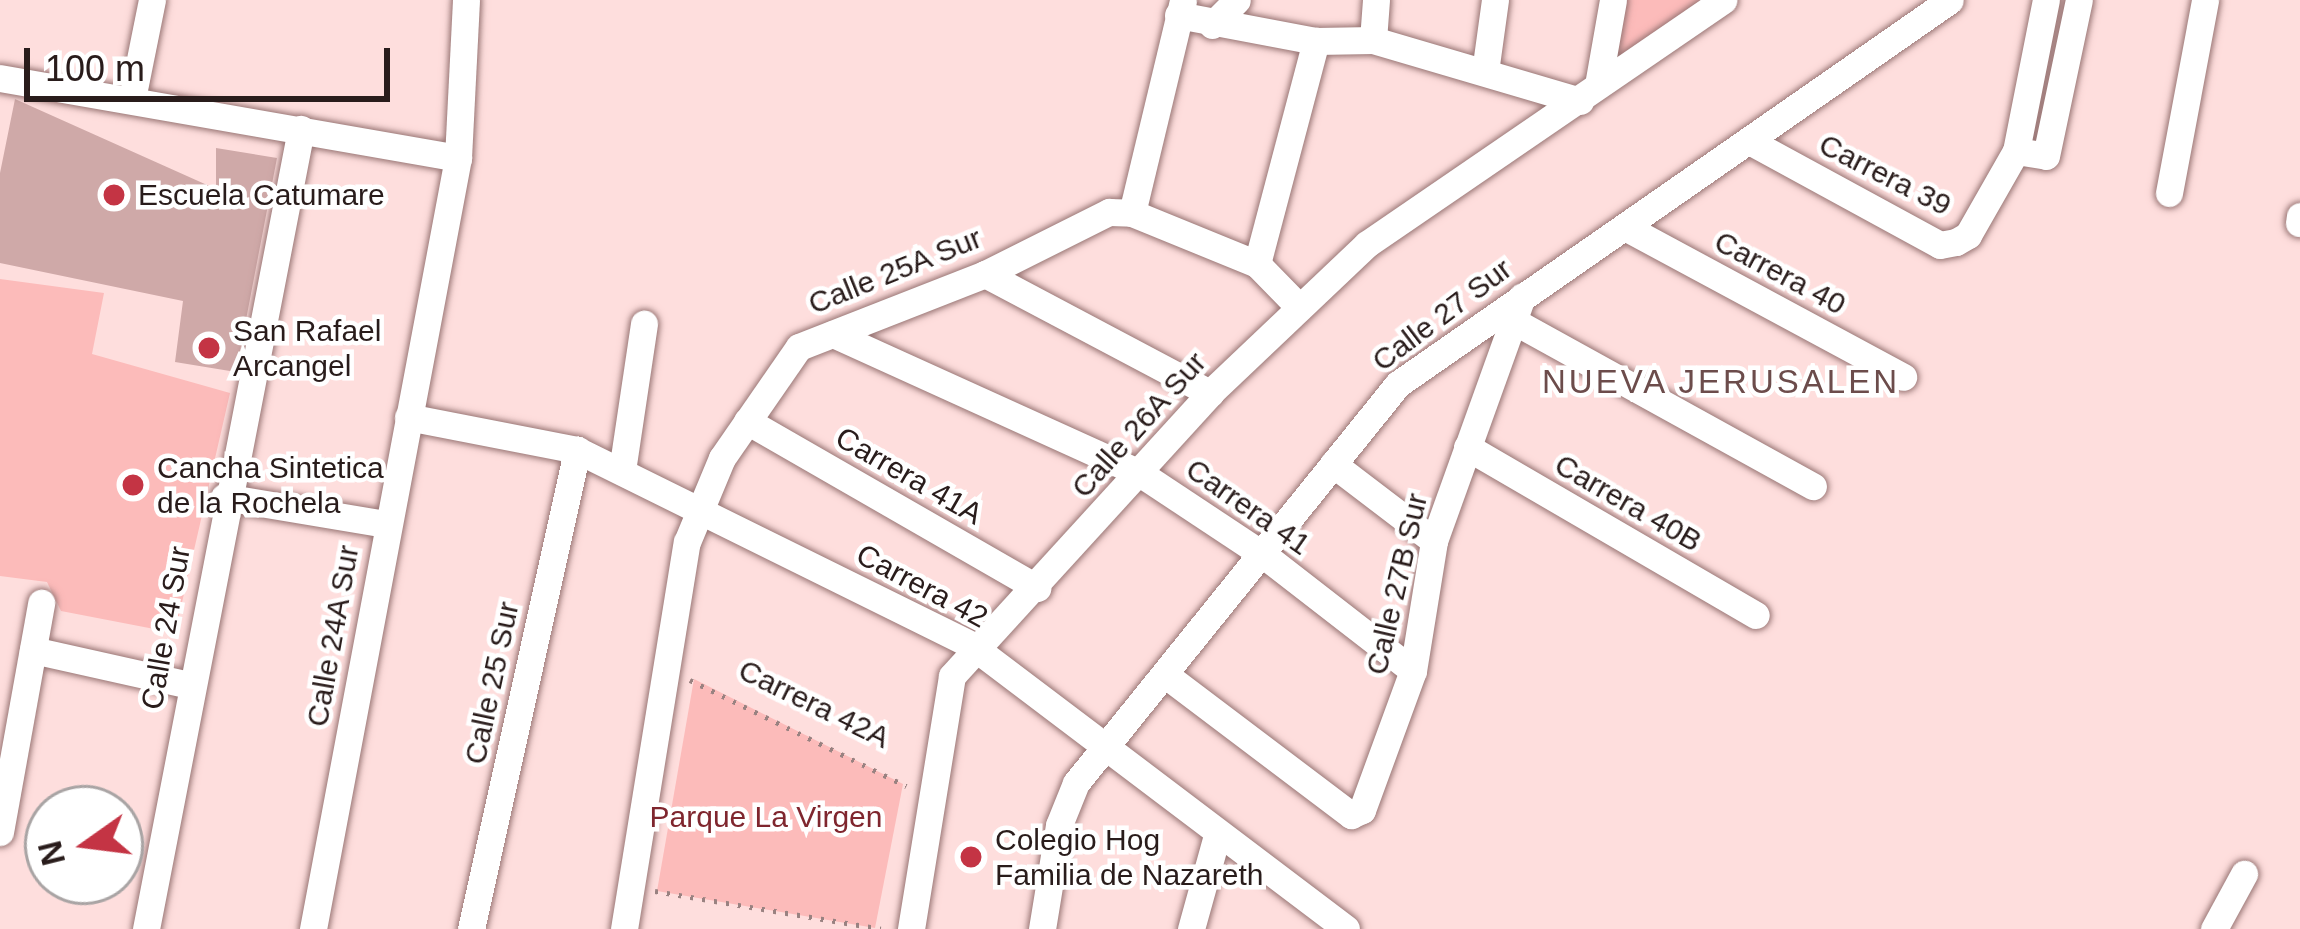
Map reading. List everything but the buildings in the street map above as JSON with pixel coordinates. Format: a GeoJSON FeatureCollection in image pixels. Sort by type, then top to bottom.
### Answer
{"type":"FeatureCollection","features":[{"type":"Feature","properties":{"kind":"street"},"geometry":{"type":"LineString","coordinates":[[132,99],[152,0]]}},
{"type":"Feature","properties":{"kind":"street","name":"Calle 24A Sur"},"geometry":{"type":"LineString","coordinates":[[314,929],[458,158],[466,0]]}},
{"type":"Feature","properties":{"kind":"street"},"geometry":{"type":"LineString","coordinates":[[1212,25],[1238,0]]}},
{"type":"Feature","properties":{"kind":"street"},"geometry":{"type":"LineString","coordinates":[[1372,40],[1376,0]]}},
{"type":"Feature","properties":{"kind":"street"},"geometry":{"type":"LineString","coordinates":[[1485,72],[1496,0]]}},
{"type":"Feature","properties":{"kind":"street"},"geometry":{"type":"LineString","coordinates":[[1297,305],[1257,264],[1132,213],[1181,8],[1212,25],[1316,41],[1372,40],[1485,72],[1589,93],[1613,0]]}},
{"type":"Feature","properties":{"kind":"street","name":"Calle 26A Sur"},"geometry":{"type":"LineString","coordinates":[[911,929],[952,676],[1210,393],[1297,305],[1367,244],[1724,0]]}},
{"type":"Feature","properties":{"kind":"street","name":"Calle 27 Sur"},"geometry":{"type":"LineString","coordinates":[[1042,929],[1059,825],[1076,783],[1265,556],[1398,384],[1950,0]]}},
{"type":"Feature","properties":{"kind":"street","name":"Carrera 39"},"geometry":{"type":"LineString","coordinates":[[1751,142],[1940,244],[1969,235],[2017,152],[2046,0]]}},
{"type":"Feature","properties":{"kind":"street"},"geometry":{"type":"LineString","coordinates":[[2017,152],[2046,156],[2079,0]]}},
{"type":"Feature","properties":{"kind":"street"},"geometry":{"type":"LineString","coordinates":[[2169,193],[2206,0]]}},
{"type":"Feature","properties":{"kind":"street"},"geometry":{"type":"LineString","coordinates":[[1257,264],[1316,41]]}},
{"type":"Feature","properties":{"kind":"street"},"geometry":{"type":"LineString","coordinates":[[0,78],[458,158]]}},
{"type":"Feature","properties":{"kind":"street","name":"Calle 24 Sur"},"geometry":{"type":"LineString","coordinates":[[146,929],[224,497],[301,129]]}},
{"type":"Feature","properties":{"kind":"street","name":"Calle 25A Sur"},"geometry":{"type":"LineString","coordinates":[[625,929],[687,542],[747,421],[799,347],[985,274],[1088,216],[1132,213]]}},
{"type":"Feature","properties":{"kind":"street","name":"Carrera 40"},"geometry":{"type":"LineString","coordinates":[[1625,227],[1903,377]]}},
{"type":"Feature","properties":{"kind":"street"},"geometry":{"type":"LineString","coordinates":[[985,274],[1210,393]]}},
{"type":"Feature","properties":{"kind":"street","name":"Calle 27B Sur"},"geometry":{"type":"LineString","coordinates":[[1167,676],[1352,815],[1370,802],[1413,671],[1434,542],[1510,319],[1524,292]]}},
{"type":"Feature","properties":{"kind":"street"},"geometry":{"type":"LineString","coordinates":[[1510,319],[1813,486]]}},
{"type":"Feature","properties":{"kind":"street"},"geometry":{"type":"LineString","coordinates":[[622,471],[644,324]]}},
{"type":"Feature","properties":{"kind":"street","name":"Carrera 41"},"geometry":{"type":"LineString","coordinates":[[833,334],[1141,474],[1265,556],[1413,671]]}},
{"type":"Feature","properties":{"kind":"street","name":"Carrera 42"},"geometry":{"type":"LineString","coordinates":[[408,417],[577,450],[977,650],[1103,752],[1345,929]]}},
{"type":"Feature","properties":{"kind":"street","name":"Carrera 41A"},"geometry":{"type":"LineString","coordinates":[[747,421],[1037,588]]}},
{"type":"Feature","properties":{"kind":"street","name":"Carrera 40B"},"geometry":{"type":"LineString","coordinates":[[1467,447],[1756,615]]}},
{"type":"Feature","properties":{"kind":"street","name":"Calle 25 Sur"},"geometry":{"type":"LineString","coordinates":[[471,929],[577,450]]}},
{"type":"Feature","properties":{"kind":"street"},"geometry":{"type":"LineString","coordinates":[[1333,464],[1434,542]]}},
{"type":"Feature","properties":{"kind":"street"},"geometry":{"type":"LineString","coordinates":[[224,497],[386,524]]}},
{"type":"Feature","properties":{"kind":"street"},"geometry":{"type":"LineString","coordinates":[[0,832],[41,603]]}},
{"type":"Feature","properties":{"kind":"street"},"geometry":{"type":"LineString","coordinates":[[33,650],[189,685]]}},
{"type":"Feature","properties":{"kind":"street"},"geometry":{"type":"LineString","coordinates":[[1191,929],[1216,835]]}},
{"type":"Feature","properties":{"kind":"street"},"geometry":{"type":"LineString","coordinates":[[2214,929],[2244,874]]}},
{"type":"Feature","properties":{"kind":"path","name":"Carrera 42A"},"geometry":{"type":"LineString","coordinates":[[669,670],[931,799]]}},
{"type":"Feature","properties":{"kind":"path"},"geometry":{"type":"LineString","coordinates":[[630,887],[880,929]]}},
{"type":"Feature","properties":{"kind":"green space"},"geometry":{"type":"Polygon","coordinates":[[[1624,0],[1703,0],[1612,69],[1624,0]]]}},
{"type":"Feature","properties":{"kind":"green space"},"geometry":{"type":"Polygon","coordinates":[[[0,279],[104,293],[92,354],[230,393],[175,633],[61,611],[47,582],[0,576],[0,279]]]}},
{"type":"Feature","properties":{"kind":"green space","name":"Parque La Virgen"},"geometry":{"type":"Polygon","coordinates":[[[694,679],[903,784],[875,928],[657,891],[694,679]]]}},
{"type":"Feature","properties":{"kind":"place","name":"Escuela Catumare"},"geometry":{"type":"Point","coordinates":[114,195]}},
{"type":"Feature","properties":{"kind":"place","name":"San Rafael Arcangel"},"geometry":{"type":"Point","coordinates":[209,348]}},
{"type":"Feature","properties":{"kind":"place","name":"Cancha Sintetica de la Rochela"},"geometry":{"type":"Point","coordinates":[133,485]}},
{"type":"Feature","properties":{"kind":"place","name":"Colegio Hog Familia de Nazareth"},"geometry":{"type":"Point","coordinates":[971,857]}},
{"type":"Feature","properties":{"kind":"district","name":"NUEVA JERUSALEN"},"geometry":{"type":"Point","coordinates":[1721,382]}}]}
